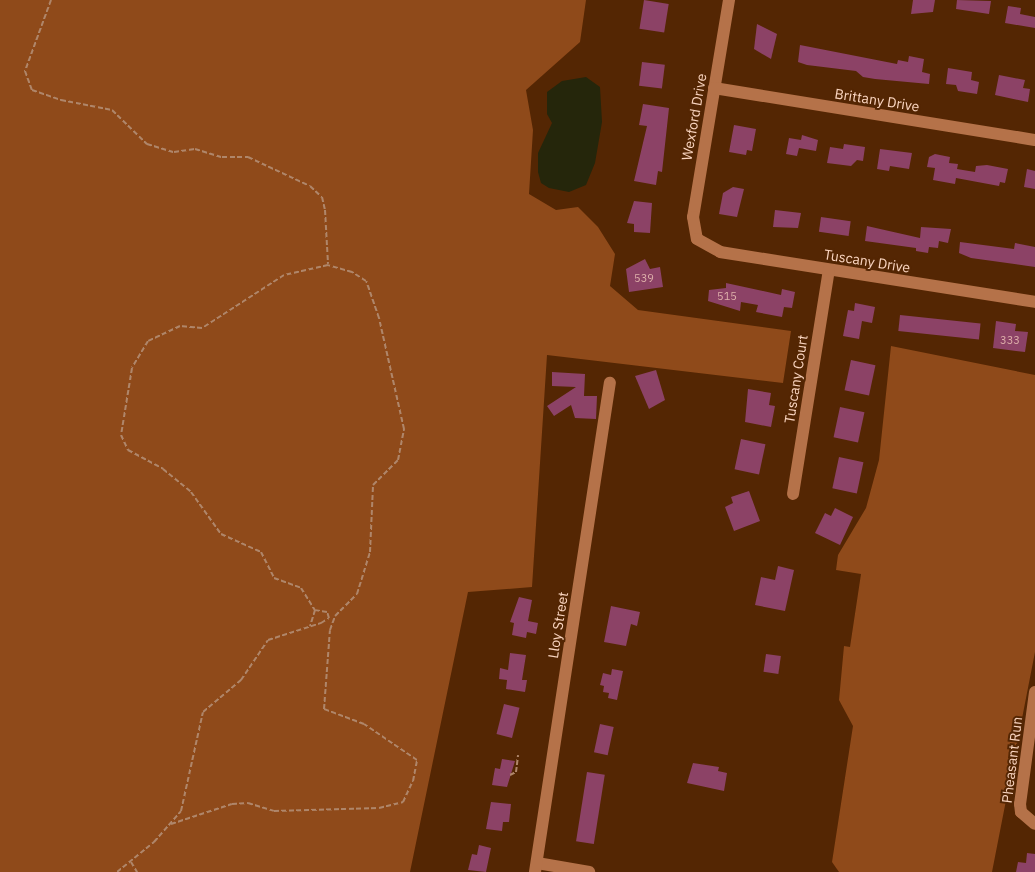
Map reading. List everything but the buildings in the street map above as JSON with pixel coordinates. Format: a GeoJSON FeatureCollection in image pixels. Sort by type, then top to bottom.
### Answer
{"type":"FeatureCollection","features":[{"type":"Feature","properties":{"kind":"street","name":"Wexford Drive"},"geometry":{"type":"LineString","coordinates":[[697,239],[693,217],[729,0]]}},
{"type":"Feature","properties":{"kind":"street","name":"Brittany Drive"},"geometry":{"type":"LineString","coordinates":[[714,88],[1035,140]]}},
{"type":"Feature","properties":{"kind":"street","name":"Tuscany Drive"},"geometry":{"type":"LineString","coordinates":[[697,239],[720,252],[1035,302]]}},
{"type":"Feature","properties":{"kind":"street","name":"Tuscany Court"},"geometry":{"type":"LineString","coordinates":[[793,494],[829,270]]}},
{"type":"Feature","properties":{"kind":"street","name":"Lloy Street"},"geometry":{"type":"LineString","coordinates":[[536,868],[610,383]]}},
{"type":"Feature","properties":{"kind":"street","name":"Pheasant Run"},"geometry":{"type":"LineString","coordinates":[[1035,692],[1020,804],[1021,812],[1035,824]]}},
{"type":"Feature","properties":{"kind":"street"},"geometry":{"type":"LineString","coordinates":[[536,868],[589,872]]}},
{"type":"Feature","properties":{"kind":"path"},"geometry":{"type":"LineString","coordinates":[[51,0],[25,71],[32,90],[61,100],[112,110],[147,144],[174,152],[196,149],[222,157],[248,157],[310,186],[322,197],[325,210],[328,265]]}},
{"type":"Feature","properties":{"kind":"path"},"geometry":{"type":"LineString","coordinates":[[171,824],[232,804],[248,803],[274,811],[337,811],[379,808],[403,802],[413,782],[417,760],[364,724],[324,709],[330,630],[335,618],[357,594],[370,552],[373,486],[398,460],[404,429],[379,318],[366,281],[352,272],[328,265],[284,275],[211,324],[170,328],[148,341],[132,368],[121,435],[128,450],[163,469],[191,492],[221,534],[261,552],[274,578],[301,588],[315,610],[310,626]]}},
{"type":"Feature","properties":{"kind":"path"},"geometry":{"type":"LineString","coordinates":[[315,610],[324,609],[329,616],[335,618]]}},
{"type":"Feature","properties":{"kind":"path"},"geometry":{"type":"LineString","coordinates":[[117,872],[131,862],[171,824],[185,801],[203,712],[242,680],[268,640],[310,626],[329,616]]}},
{"type":"Feature","properties":{"kind":"path"},"geometry":{"type":"LineString","coordinates":[[510,775],[516,772],[518,755]]}},
{"type":"Feature","properties":{"kind":"path"},"geometry":{"type":"LineString","coordinates":[[131,862],[137,872]]}},
{"type":"Feature","properties":{"kind":"shaded area"},"geometry":{"type":"Polygon","coordinates":[[[0,0],[586,0],[580,42],[526,90],[533,130],[529,194],[556,210],[578,207],[598,227],[615,254],[610,286],[638,310],[791,331],[783,383],[547,355],[532,587],[468,592],[410,872],[0,872],[0,0]]]}},
{"type":"Feature","properties":{"kind":"shaded area"},"geometry":{"type":"Polygon","coordinates":[[[586,77],[600,87],[602,122],[595,163],[586,185],[569,192],[549,188],[541,183],[538,172],[538,153],[552,123],[547,114],[547,92],[562,81],[586,77]]]}},
{"type":"Feature","properties":{"kind":"shaded area"},"geometry":{"type":"Polygon","coordinates":[[[891,346],[1035,375],[1035,652],[992,872],[839,872],[832,862],[853,726],[839,700],[844,646],[850,647],[861,574],[836,570],[838,555],[866,508],[879,460],[891,346]]]}}]}
